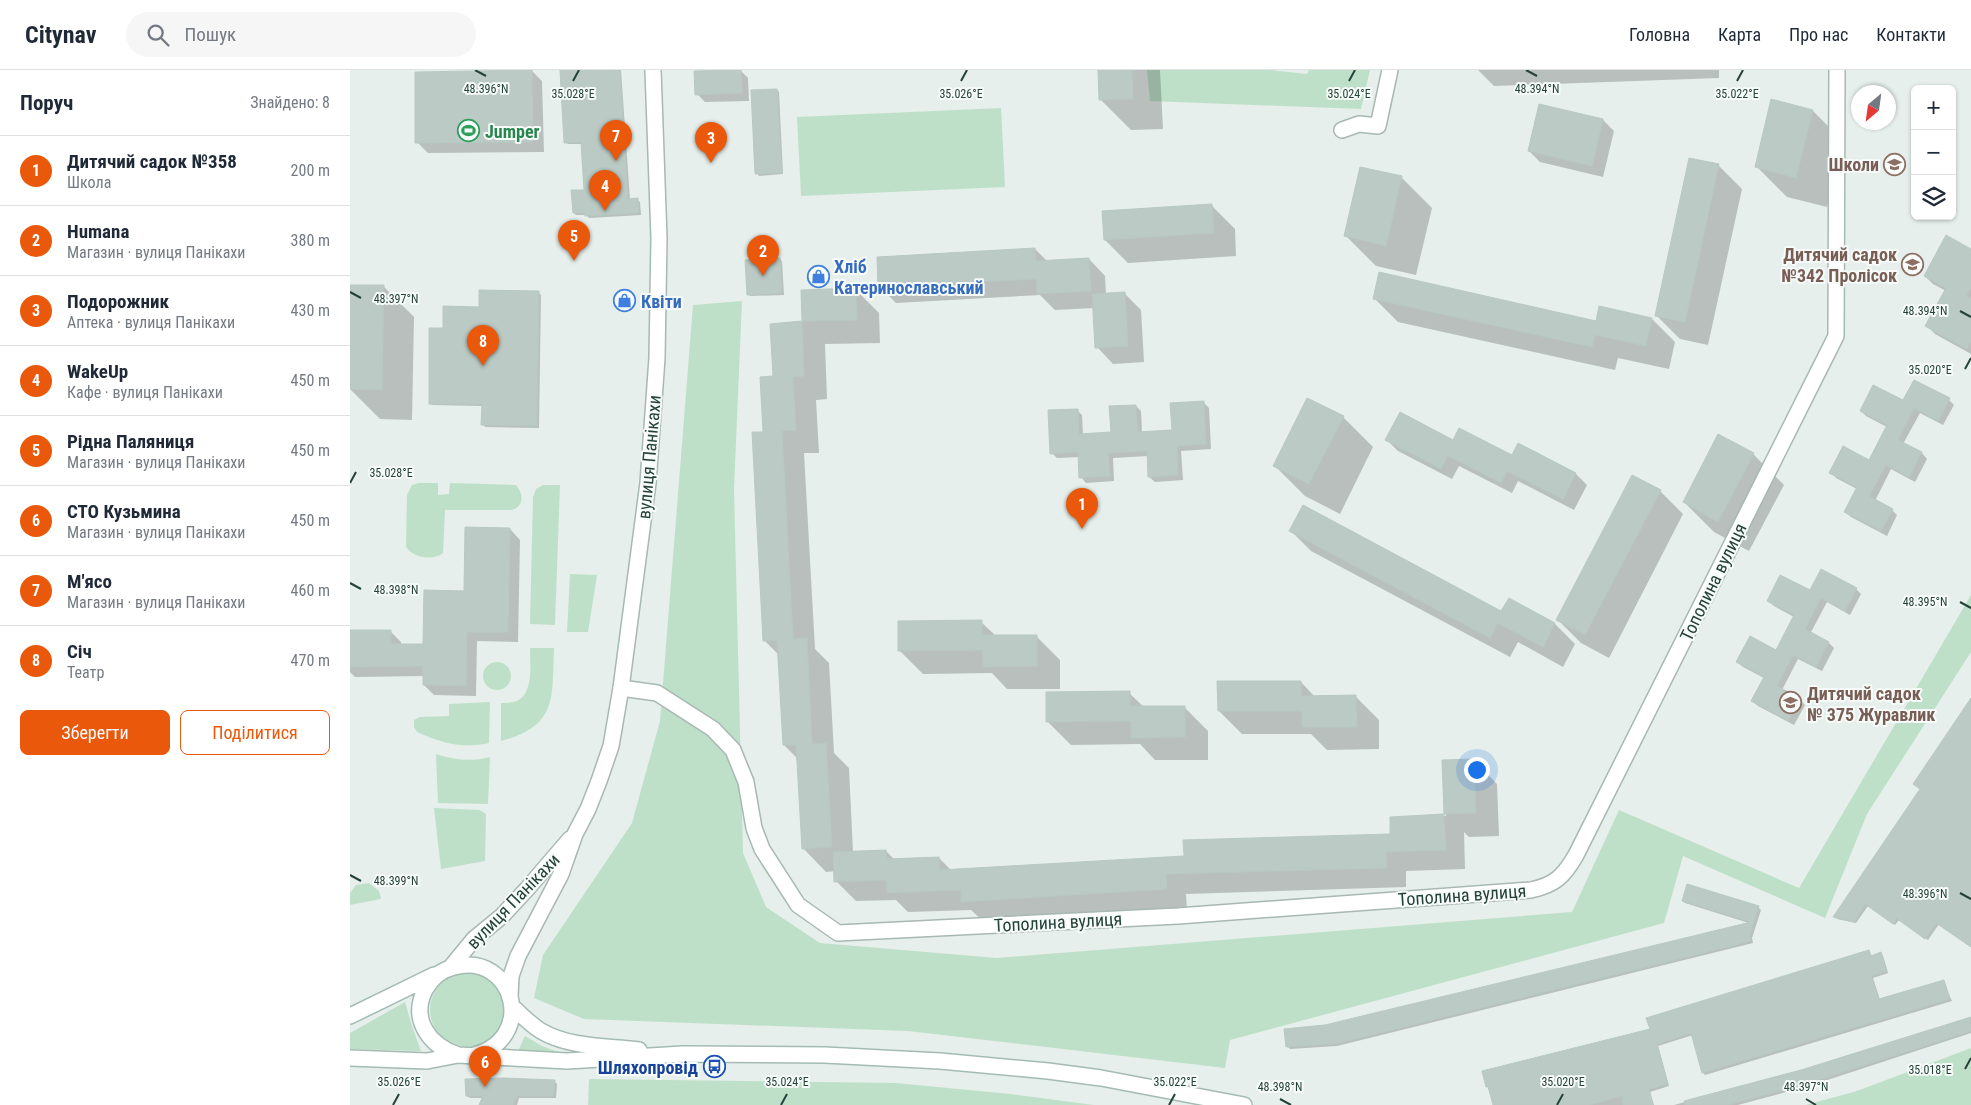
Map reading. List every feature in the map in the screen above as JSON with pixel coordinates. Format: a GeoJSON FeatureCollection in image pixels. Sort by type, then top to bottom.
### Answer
{"type":"FeatureCollection","features":[{"type":"Feature","properties":{"kind":"street","name":"вулиця Панікахи"},"geometry":{"type":"LineString","coordinates":[[511,1001],[511,976],[518,956],[561,874],[575,834],[588,809],[611,746],[622,688],[648,482],[657,358],[659,238],[652,70]]}},
{"type":"Feature","properties":{"kind":"street"},"geometry":{"type":"LineString","coordinates":[[1342,130],[1359,124],[1378,126],[1390,70]]}},
{"type":"Feature","properties":{"kind":"street","name":"Тополина вулиця"},"geometry":{"type":"LineString","coordinates":[[622,688],[657,693],[713,729],[733,750],[746,782],[754,828],[762,849],[798,905],[838,933],[1178,916],[1530,890],[1546,887],[1563,874],[1576,855],[1836,336],[1837,70]]}},
{"type":"Feature","properties":{"kind":"street","name":"вулиця Панікахи"},"geometry":{"type":"LineString","coordinates":[[350,1016],[445,970],[474,940],[502,916],[575,834]]}},
{"type":"Feature","properties":{"kind":"street"},"geometry":{"type":"LineString","coordinates":[[350,1058],[427,1061],[464,1056],[482,1054],[493,1048],[502,1040],[508,1030],[512,1018],[511,1001],[505,985],[497,976],[475,965],[463,964],[445,970],[428,986],[421,1002],[421,1014],[423,1026],[437,1045],[447,1052],[464,1056],[567,1061],[683,1054],[825,1055],[940,1061],[1048,1071],[1154,1087],[1244,1105]]}},
{"type":"Feature","properties":{"kind":"street"},"geometry":{"type":"LineString","coordinates":[[511,1001],[530,1023],[543,1032],[560,1039],[578,1043],[683,1054]]}},
{"type":"Feature","properties":{"kind":"green space"},"geometry":{"type":"Polygon","coordinates":[[[1147,70],[1269,70],[1307,74],[1309,70],[1370,70],[1361,109],[1150,101],[1147,70]]]}},
{"type":"Feature","properties":{"kind":"green space"},"geometry":{"type":"Polygon","coordinates":[[[1001,108],[1005,187],[801,196],[797,117],[1001,108]]]}},
{"type":"Feature","properties":{"kind":"green space"},"geometry":{"type":"Polygon","coordinates":[[[742,301],[734,489],[743,853],[766,907],[820,943],[997,958],[1572,912],[1619,810],[1799,888],[1971,595],[1971,652],[1867,814],[1825,918],[1683,856],[1664,923],[1230,1040],[1225,1068],[908,1031],[584,1019],[534,998],[543,955],[632,823],[660,721],[693,305],[742,301]]]}},
{"type":"Feature","properties":{"kind":"green space"},"geometry":{"type":"Polygon","coordinates":[[[438,483],[438,495],[449,494],[450,483],[516,485],[519,488],[522,499],[519,506],[512,510],[445,510],[443,553],[434,557],[423,557],[413,553],[406,546],[407,495],[412,485],[438,483]]]}},
{"type":"Feature","properties":{"kind":"green space"},"geometry":{"type":"Polygon","coordinates":[[[543,485],[560,485],[555,625],[530,624],[533,497],[536,489],[543,485]]]}},
{"type":"Feature","properties":{"kind":"green space"},"geometry":{"type":"Polygon","coordinates":[[[570,574],[597,575],[588,632],[567,632],[570,574]]]}},
{"type":"Feature","properties":{"kind":"green space"},"geometry":{"type":"Polygon","coordinates":[[[530,648],[554,648],[553,682],[548,708],[533,727],[520,735],[501,741],[501,703],[517,701],[526,691],[530,677],[530,648]]]}},
{"type":"Feature","properties":{"kind":"green space"},"geometry":{"type":"Polygon","coordinates":[[[497,662],[507,666],[511,676],[507,686],[497,690],[487,686],[483,676],[487,666],[497,662]]]}},
{"type":"Feature","properties":{"kind":"green space"},"geometry":{"type":"Polygon","coordinates":[[[490,702],[489,743],[479,745],[452,744],[417,732],[414,727],[414,720],[420,717],[449,716],[449,704],[490,702]]]}},
{"type":"Feature","properties":{"kind":"green space"},"geometry":{"type":"Polygon","coordinates":[[[436,754],[463,760],[490,757],[488,804],[438,803],[436,754]]]}},
{"type":"Feature","properties":{"kind":"green space"},"geometry":{"type":"Polygon","coordinates":[[[434,808],[480,810],[486,814],[485,861],[441,869],[434,808]]]}},
{"type":"Feature","properties":{"kind":"green space"},"geometry":{"type":"Polygon","coordinates":[[[369,883],[379,891],[381,899],[350,905],[350,893],[356,885],[369,883]]]}},
{"type":"Feature","properties":{"kind":"green space"},"geometry":{"type":"Polygon","coordinates":[[[460,973],[474,973],[488,979],[498,989],[504,1003],[504,1017],[498,1031],[488,1041],[474,1047],[460,1047],[446,1041],[436,1031],[430,1017],[430,1003],[436,989],[446,979],[460,973]]]}},
{"type":"Feature","properties":{"kind":"green space"},"geometry":{"type":"Polygon","coordinates":[[[405,1002],[421,1051],[350,1049],[350,1033],[405,1002]]]}},
{"type":"Feature","properties":{"kind":"green space"},"geometry":{"type":"Polygon","coordinates":[[[525,1036],[542,1046],[561,1053],[518,1051],[525,1036]]]}},
{"type":"Feature","properties":{"kind":"green space"},"geometry":{"type":"Polygon","coordinates":[[[1971,1048],[1971,1105],[1806,1105],[1857,1091],[1971,1048]]]}},
{"type":"Feature","properties":{"kind":"green space"},"geometry":{"type":"Polygon","coordinates":[[[589,1079],[896,1083],[1010,1094],[1094,1105],[588,1105],[589,1079]]]}},
{"type":"Feature","properties":{"kind":"building"},"geometry":{"type":"Polygon","coordinates":[[[532,70],[533,142],[415,143],[415,72],[532,70]]]}},
{"type":"Feature","properties":{"kind":"building"},"geometry":{"type":"Polygon","coordinates":[[[560,70],[620,70],[628,199],[638,198],[639,213],[585,216],[585,213],[573,213],[571,190],[584,190],[581,142],[564,143],[560,70]]]}},
{"type":"Feature","properties":{"kind":"building"},"geometry":{"type":"Polygon","coordinates":[[[741,70],[742,93],[695,95],[694,71],[741,70]]]}},
{"type":"Feature","properties":{"kind":"building"},"geometry":{"type":"Polygon","coordinates":[[[1098,70],[1132,70],[1133,99],[1099,100],[1098,70]]]}},
{"type":"Feature","properties":{"kind":"building"},"geometry":{"type":"Polygon","coordinates":[[[777,89],[782,173],[755,174],[751,90],[777,89]]]}},
{"type":"Feature","properties":{"kind":"building"},"geometry":{"type":"Polygon","coordinates":[[[1771,99],[1813,110],[1796,178],[1755,167],[1771,99]]]}},
{"type":"Feature","properties":{"kind":"building"},"geometry":{"type":"Polygon","coordinates":[[[1539,104],[1603,119],[1592,166],[1528,151],[1539,104]]]}},
{"type":"Feature","properties":{"kind":"building"},"geometry":{"type":"Polygon","coordinates":[[[1689,158],[1719,164],[1685,322],[1655,316],[1689,158]]]}},
{"type":"Feature","properties":{"kind":"building"},"geometry":{"type":"Polygon","coordinates":[[[1360,167],[1402,176],[1386,246],[1344,236],[1360,167]]]}},
{"type":"Feature","properties":{"kind":"building"},"geometry":{"type":"Polygon","coordinates":[[[1212,204],[1214,233],[1104,240],[1102,211],[1212,204]]]}},
{"type":"Feature","properties":{"kind":"building"},"geometry":{"type":"Polygon","coordinates":[[[1946,235],[1971,249],[1971,288],[1966,296],[1971,299],[1971,341],[1967,349],[1925,326],[1946,288],[1924,276],[1946,235]]]}},
{"type":"Feature","properties":{"kind":"building"},"geometry":{"type":"Polygon","coordinates":[[[1035,248],[1036,261],[1089,258],[1091,291],[1037,294],[1036,279],[878,287],[877,257],[1035,248]]]}},
{"type":"Feature","properties":{"kind":"building"},"geometry":{"type":"Polygon","coordinates":[[[780,258],[782,293],[747,295],[745,260],[780,258]]]}},
{"type":"Feature","properties":{"kind":"building"},"geometry":{"type":"Polygon","coordinates":[[[1379,272],[1596,321],[1599,306],[1652,318],[1646,346],[1595,335],[1592,347],[1373,299],[1379,272]]]}},
{"type":"Feature","properties":{"kind":"building"},"geometry":{"type":"Polygon","coordinates":[[[350,285],[384,285],[382,390],[350,389],[350,285]]]}},
{"type":"Feature","properties":{"kind":"building"},"geometry":{"type":"Polygon","coordinates":[[[856,288],[857,320],[802,321],[801,290],[856,288]]]}},
{"type":"Feature","properties":{"kind":"building"},"geometry":{"type":"Polygon","coordinates":[[[479,290],[539,291],[537,426],[481,425],[482,404],[429,404],[429,328],[443,328],[443,306],[479,307],[479,290]]]}},
{"type":"Feature","properties":{"kind":"building"},"geometry":{"type":"Polygon","coordinates":[[[1125,292],[1128,346],[1095,348],[1092,294],[1125,292]]]}},
{"type":"Feature","properties":{"kind":"building"},"geometry":{"type":"Polygon","coordinates":[[[802,321],[804,376],[793,377],[796,430],[782,431],[793,639],[807,638],[812,744],[826,743],[832,847],[802,849],[796,745],[783,745],[777,640],[763,641],[752,432],[763,432],[760,377],[773,376],[770,324],[802,321]]]}},
{"type":"Feature","properties":{"kind":"building"},"geometry":{"type":"Polygon","coordinates":[[[1914,380],[1950,398],[1938,421],[1914,408],[1898,440],[1922,452],[1909,477],[1886,465],[1869,496],[1893,509],[1881,531],[1844,512],[1857,487],[1829,473],[1843,446],[1869,460],[1887,425],[1860,411],[1873,385],[1903,400],[1914,380]]]}},
{"type":"Feature","properties":{"kind":"building"},"geometry":{"type":"Polygon","coordinates":[[[1307,398],[1344,416],[1309,484],[1273,466],[1307,398]]]}},
{"type":"Feature","properties":{"kind":"building"},"geometry":{"type":"Polygon","coordinates":[[[1204,401],[1206,444],[1177,446],[1178,475],[1148,477],[1147,451],[1108,453],[1110,476],[1079,478],[1078,452],[1050,454],[1048,410],[1078,409],[1079,434],[1111,432],[1109,406],[1136,405],[1138,432],[1172,430],[1170,403],[1204,401]]]}},
{"type":"Feature","properties":{"kind":"building"},"geometry":{"type":"Polygon","coordinates":[[[1400,412],[1453,440],[1459,428],[1512,455],[1518,443],[1576,473],[1563,499],[1507,471],[1501,483],[1448,456],[1441,469],[1385,440],[1400,412]]]}},
{"type":"Feature","properties":{"kind":"building"},"geometry":{"type":"Polygon","coordinates":[[[1718,434],[1754,453],[1718,522],[1683,502],[1718,434]]]}},
{"type":"Feature","properties":{"kind":"building"},"geometry":{"type":"Polygon","coordinates":[[[1632,475],[1661,490],[1585,635],[1556,620],[1632,475]]]}},
{"type":"Feature","properties":{"kind":"building"},"geometry":{"type":"Polygon","coordinates":[[[1303,505],[1501,611],[1509,598],[1555,623],[1543,647],[1498,623],[1490,638],[1289,531],[1303,505]]]}},
{"type":"Feature","properties":{"kind":"building"},"geometry":{"type":"Polygon","coordinates":[[[465,527],[510,528],[508,632],[467,632],[466,686],[423,685],[423,666],[350,667],[350,630],[391,630],[391,644],[423,644],[424,590],[464,591],[465,527]]]}},
{"type":"Feature","properties":{"kind":"building"},"geometry":{"type":"Polygon","coordinates":[[[1821,569],[1857,588],[1845,611],[1821,598],[1805,629],[1829,642],[1816,667],[1793,655],[1777,686],[1800,698],[1788,721],[1751,701],[1764,677],[1736,662],[1750,636],[1776,650],[1794,615],[1767,601],[1780,575],[1810,590],[1821,569]]]}},
{"type":"Feature","properties":{"kind":"building"},"geometry":{"type":"Polygon","coordinates":[[[982,620],[982,635],[1037,635],[1037,666],[983,667],[983,650],[898,651],[898,621],[982,620]]]}},
{"type":"Feature","properties":{"kind":"building"},"geometry":{"type":"Polygon","coordinates":[[[1217,681],[1301,681],[1301,696],[1356,695],[1357,727],[1302,727],[1302,711],[1218,711],[1217,681]]]}},
{"type":"Feature","properties":{"kind":"building"},"geometry":{"type":"Polygon","coordinates":[[[1130,691],[1130,706],[1185,706],[1185,737],[1131,738],[1131,721],[1046,722],[1046,692],[1130,691]]]}},
{"type":"Feature","properties":{"kind":"building"},"geometry":{"type":"Polygon","coordinates":[[[1971,698],[1971,947],[1936,923],[1925,939],[1896,918],[1893,924],[1865,904],[1854,922],[1833,917],[1920,789],[1913,784],[1971,698]]]}},
{"type":"Feature","properties":{"kind":"building"},"geometry":{"type":"Polygon","coordinates":[[[1474,759],[1476,813],[1444,814],[1442,760],[1474,759]]]}},
{"type":"Feature","properties":{"kind":"building"},"geometry":{"type":"Polygon","coordinates":[[[1444,814],[1446,850],[1386,852],[1387,868],[1166,874],[1167,889],[961,902],[961,890],[887,893],[886,880],[834,882],[833,852],[886,850],[887,859],[939,857],[940,870],[1184,856],[1183,840],[1390,834],[1390,817],[1444,814]]]}},
{"type":"Feature","properties":{"kind":"building"},"geometry":{"type":"Polygon","coordinates":[[[1687,884],[1759,906],[1750,935],[1751,941],[1335,1044],[1286,1047],[1284,1029],[1325,1025],[1751,922],[1682,901],[1687,884]]]}},
{"type":"Feature","properties":{"kind":"building"},"geometry":{"type":"Polygon","coordinates":[[[1869,950],[1871,956],[1881,952],[1887,971],[1871,976],[1879,999],[1944,980],[1950,999],[1702,1073],[1691,1033],[1657,1044],[1668,1084],[1649,1089],[1653,1105],[1623,1105],[1622,1096],[1589,1105],[1493,1105],[1488,1086],[1486,1087],[1482,1071],[1650,1029],[1646,1018],[1869,950]]]}},
{"type":"Feature","properties":{"kind":"building"},"geometry":{"type":"Polygon","coordinates":[[[1971,1017],[1971,1031],[1806,1084],[1728,1105],[1685,1105],[1684,1101],[1801,1070],[1971,1017]]]}},
{"type":"Feature","properties":{"kind":"building"},"geometry":{"type":"Polygon","coordinates":[[[465,1079],[555,1080],[554,1096],[517,1096],[513,1105],[479,1105],[483,1096],[466,1096],[465,1079]]]}},
{"type":"Feature","properties":{"kind":"place","name":"Jumper"},"geometry":{"type":"Point","coordinates":[469,131]}},
{"type":"Feature","properties":{"kind":"place","name":"М'ясо"},"geometry":{"type":"Point","coordinates":[616,161]}},
{"type":"Feature","properties":{"kind":"place","name":"Подорожник"},"geometry":{"type":"Point","coordinates":[711,163]}},
{"type":"Feature","properties":{"kind":"place","name":"Школи"},"geometry":{"type":"Point","coordinates":[1895,164]}},
{"type":"Feature","properties":{"kind":"place","name":"WakeUp"},"geometry":{"type":"Point","coordinates":[605,211]}},
{"type":"Feature","properties":{"kind":"place","name":"Рідна Паляниця"},"geometry":{"type":"Point","coordinates":[574,261]}},
{"type":"Feature","properties":{"kind":"place","name":"Дитячий садок №342 Пролісок"},"geometry":{"type":"Point","coordinates":[1913,264]}},
{"type":"Feature","properties":{"kind":"place","name":"Humana"},"geometry":{"type":"Point","coordinates":[763,276]}},
{"type":"Feature","properties":{"kind":"place","name":"Хліб Катеринославський"},"geometry":{"type":"Point","coordinates":[818,276]}},
{"type":"Feature","properties":{"kind":"place","name":"Квіти"},"geometry":{"type":"Point","coordinates":[625,301]}},
{"type":"Feature","properties":{"kind":"place","name":"Січ"},"geometry":{"type":"Point","coordinates":[483,366]}},
{"type":"Feature","properties":{"kind":"place","name":"Дитячий садок №358"},"geometry":{"type":"Point","coordinates":[1082,529]}},
{"type":"Feature","properties":{"kind":"place","name":"Дитячий садок № 375 Журавлик"},"geometry":{"type":"Point","coordinates":[1791,703]}},
{"type":"Feature","properties":{"kind":"place","name":"Шляхопровід"},"geometry":{"type":"Point","coordinates":[714,1067]}},
{"type":"Feature","properties":{"kind":"place","name":"СТО Кузьмина"},"geometry":{"type":"Point","coordinates":[485,1087]}}]}
